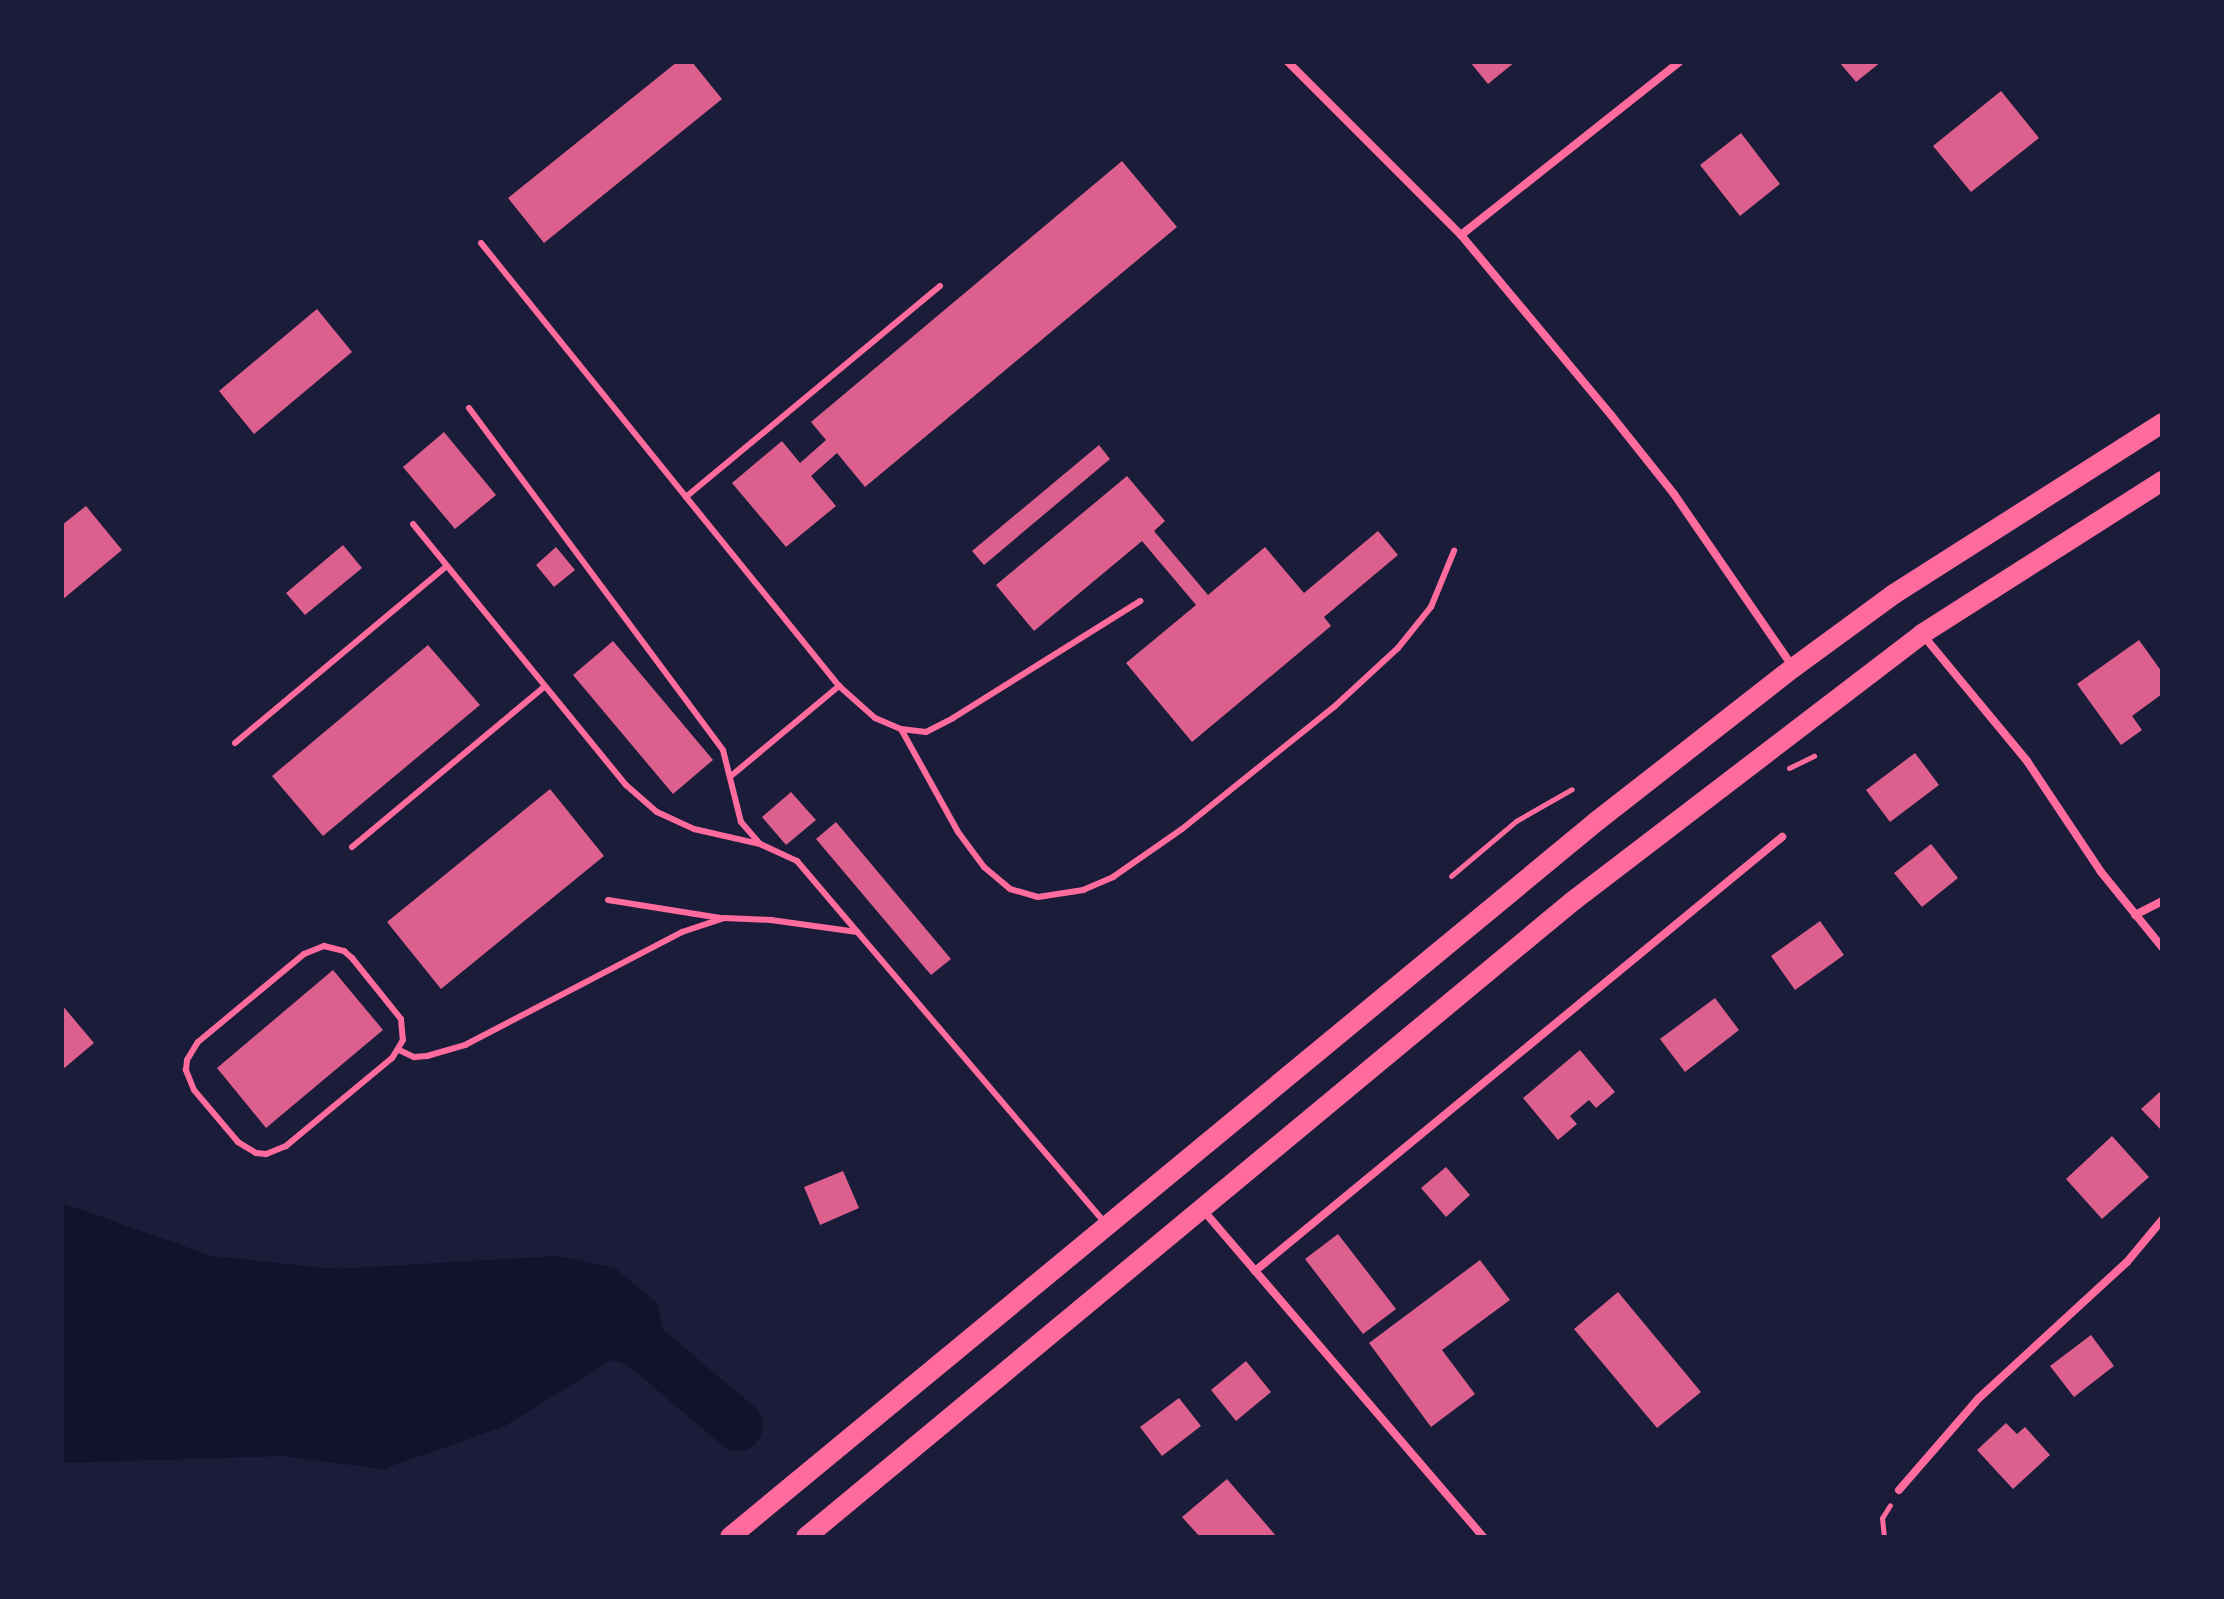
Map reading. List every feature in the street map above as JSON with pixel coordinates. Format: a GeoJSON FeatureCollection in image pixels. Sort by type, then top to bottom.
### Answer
{"type":"FeatureCollection","features":[{"type":"Feature","properties":{"kind":"main road"},"geometry":{"type":"LineString","coordinates":[[730,1537],[1597,821],[1793,668],[1894,594],[2162,423]]}},
{"type":"Feature","properties":{"kind":"main road"},"geometry":{"type":"LineString","coordinates":[[806,1537],[1573,901],[1922,634],[2162,481]]}},
{"type":"Feature","properties":{"kind":"street"},"geometry":{"type":"LineString","coordinates":[[1288,62],[1461,235],[1674,494],[1793,668]]}},
{"type":"Feature","properties":{"kind":"street"},"geometry":{"type":"LineString","coordinates":[[1461,235],[1679,62]]}},
{"type":"Feature","properties":{"kind":"street"},"geometry":{"type":"LineString","coordinates":[[1922,634],[2027,761],[2101,872],[2162,947]]}},
{"type":"Feature","properties":{"kind":"street"},"geometry":{"type":"LineString","coordinates":[[1255,1271],[1782,837]]}},
{"type":"Feature","properties":{"kind":"street"},"geometry":{"type":"LineString","coordinates":[[2135,915],[2162,901]]}},
{"type":"Feature","properties":{"kind":"street"},"geometry":{"type":"LineString","coordinates":[[1202,1209],[1483,1537]]}},
{"type":"Feature","properties":{"kind":"street"},"geometry":{"type":"LineString","coordinates":[[1899,1490],[1979,1398],[2127,1262],[2162,1220]]}},
{"type":"Feature","properties":{"kind":"lane"},"geometry":{"type":"LineString","coordinates":[[481,243],[839,686],[875,718],[901,729],[926,732],[1140,601]]}},
{"type":"Feature","properties":{"kind":"lane"},"geometry":{"type":"LineString","coordinates":[[686,497],[940,286]]}},
{"type":"Feature","properties":{"kind":"lane"},"geometry":{"type":"LineString","coordinates":[[469,408],[723,750],[741,822],[760,844]]}},
{"type":"Feature","properties":{"kind":"lane"},"geometry":{"type":"LineString","coordinates":[[413,524],[626,785],[657,812],[694,829],[760,844],[797,861],[1106,1225]]}},
{"type":"Feature","properties":{"kind":"lane"},"geometry":{"type":"LineString","coordinates":[[901,729],[958,832],[984,867],[1010,889],[1038,897],[1083,890],[1113,877],[1182,829],[1334,707],[1398,648],[1431,607],[1454,551]]}},
{"type":"Feature","properties":{"kind":"lane"},"geometry":{"type":"LineString","coordinates":[[235,743],[447,566]]}},
{"type":"Feature","properties":{"kind":"lane"},"geometry":{"type":"LineString","coordinates":[[731,776],[839,686]]}},
{"type":"Feature","properties":{"kind":"lane"},"geometry":{"type":"LineString","coordinates":[[352,847],[544,687]]}},
{"type":"Feature","properties":{"kind":"lane"},"geometry":{"type":"LineString","coordinates":[[608,900],[724,918],[771,920],[858,932]]}},
{"type":"Feature","properties":{"kind":"lane"},"geometry":{"type":"LineString","coordinates":[[399,1050],[414,1057],[465,1045],[682,932],[724,918]]}},
{"type":"Feature","properties":{"kind":"lane"},"geometry":{"type":"LineString","coordinates":[[324,946],[344,951],[352,958],[396,1010],[404,1029],[399,1050],[286,1146],[266,1154],[246,1149],[238,1142],[194,1090],[186,1070],[191,1050],[198,1042],[304,954],[324,946]]}},
{"type":"Feature","properties":{"kind":"path"},"geometry":{"type":"LineString","coordinates":[[1451,876],[1516,821],[1572,789]]}},
{"type":"Feature","properties":{"kind":"path"},"geometry":{"type":"LineString","coordinates":[[1884,1537],[1882,1518],[1899,1490]]}},
{"type":"Feature","properties":{"kind":"shaded area"},"geometry":{"type":"Polygon","coordinates":[[[62,1203],[212,1256],[336,1269],[557,1256],[615,1268],[658,1304],[671,1378],[612,1360],[503,1427],[383,1469],[282,1456],[64,1463],[62,1203]]]}},
{"type":"Feature","properties":{"kind":"building"},"geometry":{"type":"Polygon","coordinates":[[[677,62],[692,62],[722,99],[544,243],[508,198],[677,62]]]}},
{"type":"Feature","properties":{"kind":"building"},"geometry":{"type":"Polygon","coordinates":[[[1470,62],[1515,62],[1488,84],[1470,62]]]}},
{"type":"Feature","properties":{"kind":"building"},"geometry":{"type":"Polygon","coordinates":[[[1839,62],[1881,62],[1856,82],[1839,62]]]}},
{"type":"Feature","properties":{"kind":"building"},"geometry":{"type":"Polygon","coordinates":[[[2001,91],[2039,138],[1971,192],[1933,146],[2001,91]]]}},
{"type":"Feature","properties":{"kind":"building"},"geometry":{"type":"Polygon","coordinates":[[[1741,133],[1780,184],[1740,216],[1700,165],[1741,133]]]}},
{"type":"Feature","properties":{"kind":"building"},"geometry":{"type":"Polygon","coordinates":[[[1122,161],[1177,227],[865,487],[837,453],[811,476],[836,506],[786,547],[732,483],[782,441],[800,463],[826,440],[811,422],[1122,161]]]}},
{"type":"Feature","properties":{"kind":"building"},"geometry":{"type":"Polygon","coordinates":[[[317,309],[352,352],[254,434],[219,391],[317,309]]]}},
{"type":"Feature","properties":{"kind":"building"},"geometry":{"type":"Polygon","coordinates":[[[444,432],[496,495],[455,529],[403,467],[444,432]]]}},
{"type":"Feature","properties":{"kind":"building"},"geometry":{"type":"Polygon","coordinates":[[[1099,445],[1110,459],[984,565],[972,551],[1099,445]]]}},
{"type":"Feature","properties":{"kind":"building"},"geometry":{"type":"Polygon","coordinates":[[[1127,476],[1165,521],[1154,531],[1208,595],[1265,547],[1304,593],[1378,531],[1398,555],[1324,617],[1331,626],[1192,742],[1126,663],[1196,605],[1142,541],[1034,631],[996,585],[1127,476]]]}},
{"type":"Feature","properties":{"kind":"building"},"geometry":{"type":"Polygon","coordinates":[[[86,506],[122,550],[62,600],[62,525],[86,506]]]}},
{"type":"Feature","properties":{"kind":"building"},"geometry":{"type":"Polygon","coordinates":[[[343,545],[362,568],[305,615],[286,593],[343,545]]]}},
{"type":"Feature","properties":{"kind":"building"},"geometry":{"type":"Polygon","coordinates":[[[556,547],[575,570],[554,587],[536,565],[556,547]]]}},
{"type":"Feature","properties":{"kind":"building"},"geometry":{"type":"Polygon","coordinates":[[[2139,640],[2162,672],[2162,694],[2132,716],[2142,730],[2121,745],[2077,684],[2139,640]]]}},
{"type":"Feature","properties":{"kind":"building"},"geometry":{"type":"Polygon","coordinates":[[[613,641],[713,760],[673,794],[573,675],[613,641]]]}},
{"type":"Feature","properties":{"kind":"building"},"geometry":{"type":"Polygon","coordinates":[[[428,645],[480,705],[323,836],[272,776],[428,645]]]}},
{"type":"Feature","properties":{"kind":"building"},"geometry":{"type":"Polygon","coordinates":[[[1915,753],[1939,785],[1890,822],[1866,790],[1915,753]]]}},
{"type":"Feature","properties":{"kind":"building"},"geometry":{"type":"Polygon","coordinates":[[[550,789],[604,856],[441,989],[387,922],[550,789]]]}},
{"type":"Feature","properties":{"kind":"building"},"geometry":{"type":"Polygon","coordinates":[[[791,792],[816,820],[786,845],[762,817],[791,792]]]}},
{"type":"Feature","properties":{"kind":"building"},"geometry":{"type":"Polygon","coordinates":[[[836,822],[951,959],[931,975],[816,839],[836,822]]]}},
{"type":"Feature","properties":{"kind":"building"},"geometry":{"type":"Polygon","coordinates":[[[1931,844],[1958,878],[1922,907],[1894,873],[1931,844]]]}},
{"type":"Feature","properties":{"kind":"building"},"geometry":{"type":"Polygon","coordinates":[[[1820,921],[1844,955],[1795,990],[1771,956],[1820,921]]]}},
{"type":"Feature","properties":{"kind":"building"},"geometry":{"type":"Polygon","coordinates":[[[333,970],[383,1030],[266,1128],[217,1068],[333,970]]]}},
{"type":"Feature","properties":{"kind":"building"},"geometry":{"type":"Polygon","coordinates":[[[1715,998],[1739,1030],[1685,1072],[1660,1039],[1715,998]]]}},
{"type":"Feature","properties":{"kind":"building"},"geometry":{"type":"Polygon","coordinates":[[[62,1005],[94,1043],[62,1070],[62,1005]]]}},
{"type":"Feature","properties":{"kind":"building"},"geometry":{"type":"Polygon","coordinates":[[[1580,1050],[1615,1092],[1596,1108],[1589,1100],[1570,1116],[1577,1124],[1558,1140],[1523,1098],[1580,1050]]]}},
{"type":"Feature","properties":{"kind":"building"},"geometry":{"type":"Polygon","coordinates":[[[2162,1090],[2162,1131],[2141,1109],[2162,1090]]]}},
{"type":"Feature","properties":{"kind":"building"},"geometry":{"type":"Polygon","coordinates":[[[2112,1136],[2149,1177],[2102,1219],[2066,1179],[2112,1136]]]}},
{"type":"Feature","properties":{"kind":"building"},"geometry":{"type":"Polygon","coordinates":[[[1446,1167],[1470,1195],[1446,1217],[1421,1188],[1446,1167]]]}},
{"type":"Feature","properties":{"kind":"building"},"geometry":{"type":"Polygon","coordinates":[[[843,1171],[859,1208],[820,1225],[804,1187],[843,1171]]]}},
{"type":"Feature","properties":{"kind":"building"},"geometry":{"type":"Polygon","coordinates":[[[1338,1234],[1396,1309],[1363,1334],[1305,1259],[1338,1234]]]}},
{"type":"Feature","properties":{"kind":"building"},"geometry":{"type":"Polygon","coordinates":[[[1480,1260],[1510,1300],[1442,1350],[1475,1394],[1431,1427],[1369,1343],[1480,1260]]]}},
{"type":"Feature","properties":{"kind":"building"},"geometry":{"type":"Polygon","coordinates":[[[1618,1292],[1701,1392],[1657,1428],[1574,1329],[1618,1292]]]}},
{"type":"Feature","properties":{"kind":"building"},"geometry":{"type":"Polygon","coordinates":[[[2091,1335],[2114,1366],[2074,1397],[2050,1366],[2091,1335]]]}},
{"type":"Feature","properties":{"kind":"building"},"geometry":{"type":"Polygon","coordinates":[[[1246,1361],[1271,1392],[1236,1421],[1211,1390],[1246,1361]]]}},
{"type":"Feature","properties":{"kind":"building"},"geometry":{"type":"Polygon","coordinates":[[[1179,1398],[1201,1426],[1162,1456],[1140,1427],[1179,1398]]]}},
{"type":"Feature","properties":{"kind":"building"},"geometry":{"type":"Polygon","coordinates":[[[2006,1423],[2017,1434],[2025,1427],[2050,1455],[2013,1489],[1977,1450],[2006,1423]]]}},
{"type":"Feature","properties":{"kind":"building"},"geometry":{"type":"Polygon","coordinates":[[[1227,1479],[1277,1537],[1200,1537],[1182,1517],[1227,1479]]]}},
{"type":"Feature","properties":{"kind":"waterway"},"geometry":{"type":"LineString","coordinates":[[615,1328],[651,1352],[738,1426]]}}]}
